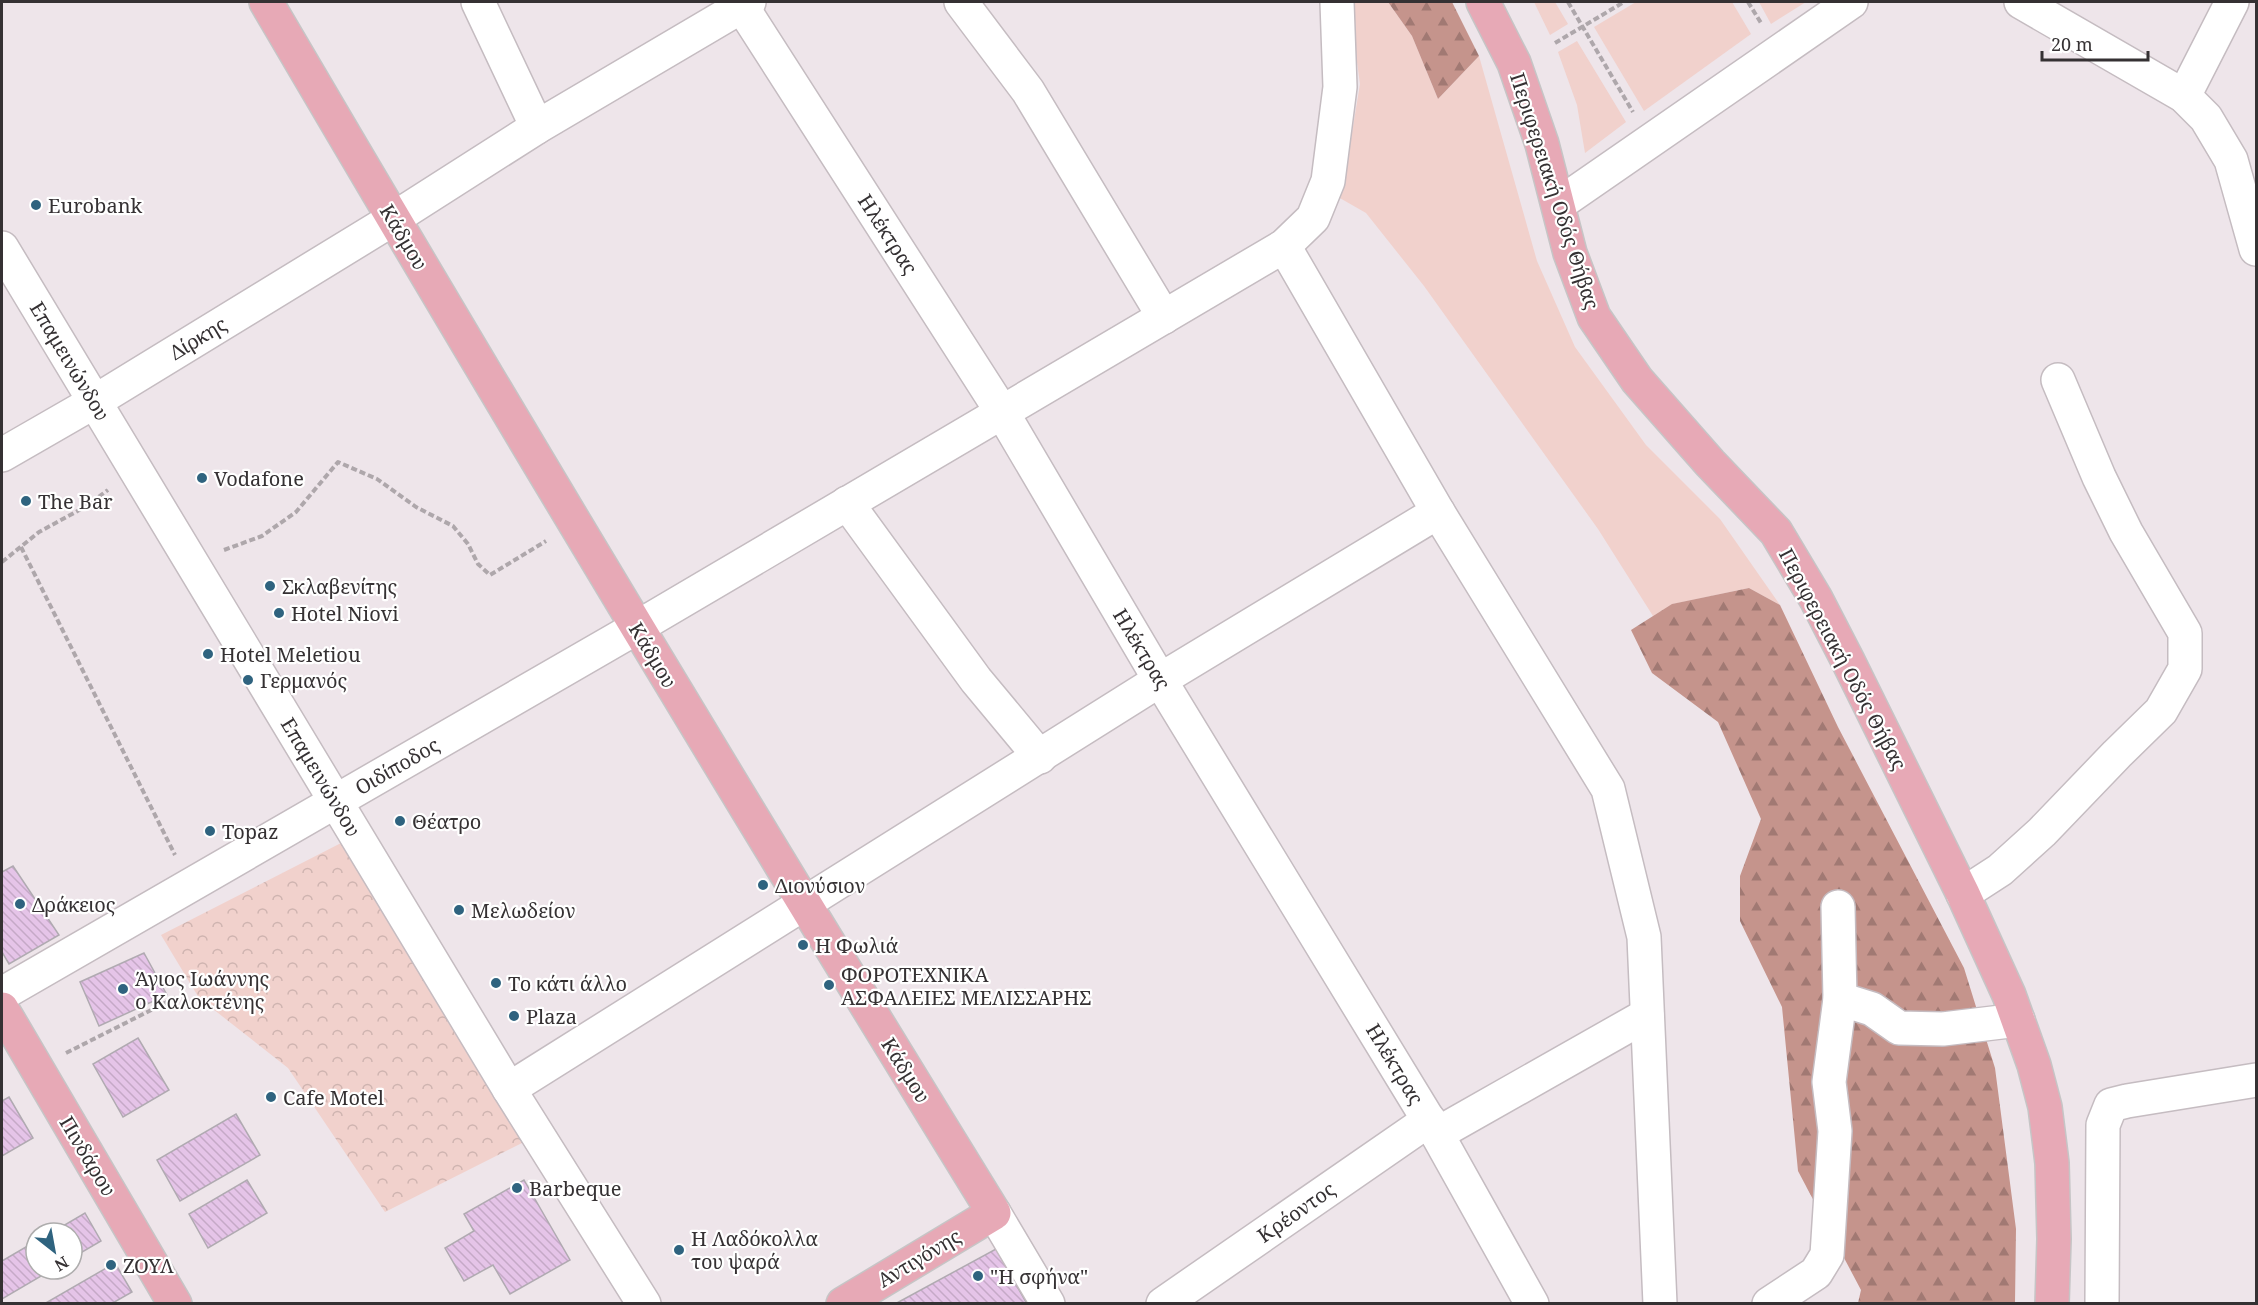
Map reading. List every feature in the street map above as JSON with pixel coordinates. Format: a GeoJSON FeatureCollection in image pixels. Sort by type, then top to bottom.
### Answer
{"type":"FeatureCollection","features":[{"type":"Feature","properties":{"kind":"main road","name":"Κάδμου"},"geometry":{"type":"LineString","coordinates":[[266,2],[573,524],[994,1213]]}},
{"type":"Feature","properties":{"kind":"main road","name":"Περιφερειακή Οδός Θήβας"},"geometry":{"type":"LineString","coordinates":[[1483,2],[1514,63],[1542,144],[1570,253],[1594,317],[1637,380],[1710,463],[1776,532],[1821,609],[1963,894],[2009,995],[2046,1107],[2052,1163],[2054,1217],[2052,1304]]}},
{"type":"Feature","properties":{"kind":"main road","name":"Πινδάρου"},"geometry":{"type":"LineString","coordinates":[[2,1009],[175,1304]]}},
{"type":"Feature","properties":{"kind":"main road","name":"Αντιγόνης"},"geometry":{"type":"LineString","coordinates":[[843,1304],[994,1213]]}},
{"type":"Feature","properties":{"kind":"street"},"geometry":{"type":"LineString","coordinates":[[478,2],[537,127]]}},
{"type":"Feature","properties":{"kind":"street"},"geometry":{"type":"LineString","coordinates":[[962,2],[1028,91],[1164,316]]}},
{"type":"Feature","properties":{"kind":"street","name":"Οιδίποδος"},"geometry":{"type":"LineString","coordinates":[[2,994],[636,628],[1284,246],[1314,218],[1328,181],[1340,87],[1337,2]]}},
{"type":"Feature","properties":{"kind":"street"},"geometry":{"type":"LineString","coordinates":[[1558,204],[1851,2]]}},
{"type":"Feature","properties":{"kind":"street"},"geometry":{"type":"LineString","coordinates":[[2021,2],[2184,96],[2206,117],[2231,160],[2256,249]]}},
{"type":"Feature","properties":{"kind":"street"},"geometry":{"type":"LineString","coordinates":[[2184,96],[2232,2]]}},
{"type":"Feature","properties":{"kind":"street","name":"Δίρκης"},"geometry":{"type":"LineString","coordinates":[[2,455],[94,402],[393,219],[537,127],[743,3]]}},
{"type":"Feature","properties":{"kind":"street","name":"Ηλέκτρας"},"geometry":{"type":"LineString","coordinates":[[743,3],[1002,412],[1160,680],[1433,1127],[1532,1304]]}},
{"type":"Feature","properties":{"kind":"street"},"geometry":{"type":"LineString","coordinates":[[1284,246],[1438,512],[1608,789],[1644,937],[1660,1304]]}},
{"type":"Feature","properties":{"kind":"street","name":"Επαμεινώνδου"},"geometry":{"type":"LineString","coordinates":[[2,248],[509,1089],[644,1304]]}},
{"type":"Feature","properties":{"kind":"street"},"geometry":{"type":"LineString","coordinates":[[1963,894],[2000,870],[2042,832],[2161,711],[2185,669],[2185,633],[2112,504],[2058,380]]}},
{"type":"Feature","properties":{"kind":"street"},"geometry":{"type":"LineString","coordinates":[[847,503],[976,680],[1040,757]]}},
{"type":"Feature","properties":{"kind":"street"},"geometry":{"type":"LineString","coordinates":[[509,1089],[1160,680],[1438,512]]}},
{"type":"Feature","properties":{"kind":"street"},"geometry":{"type":"LineString","coordinates":[[1769,1304],[1816,1273],[1827,1255],[1834,1131],[1829,1082],[1840,999],[1838,907]]}},
{"type":"Feature","properties":{"kind":"street"},"geometry":{"type":"LineString","coordinates":[[1840,999],[1872,1010],[1899,1028],[1942,1029],[2018,1020]]}},
{"type":"Feature","properties":{"kind":"street","name":"Κρέοντος"},"geometry":{"type":"LineString","coordinates":[[1163,1304],[1433,1127],[1647,1015]]}},
{"type":"Feature","properties":{"kind":"street"},"geometry":{"type":"LineString","coordinates":[[2102,1304],[2103,1125],[2111,1105],[2256,1080]]}},
{"type":"Feature","properties":{"kind":"street","name":"Κάδμου"},"geometry":{"type":"LineString","coordinates":[[994,1213],[1048,1304]]}},
{"type":"Feature","properties":{"kind":"path"},"geometry":{"type":"LineString","coordinates":[[1568,2],[1650,141]]}},
{"type":"Feature","properties":{"kind":"path"},"geometry":{"type":"LineString","coordinates":[[1555,44],[1624,2]]}},
{"type":"Feature","properties":{"kind":"path"},"geometry":{"type":"LineString","coordinates":[[193,566],[226,549],[262,536],[296,512],[338,462],[377,479],[416,507],[453,526],[468,544],[478,564],[490,576],[573,524]]}},
{"type":"Feature","properties":{"kind":"path"},"geometry":{"type":"LineString","coordinates":[[2,562],[39,531],[83,508],[136,471]]}},
{"type":"Feature","properties":{"kind":"path"},"geometry":{"type":"LineString","coordinates":[[21,547],[190,886]]}},
{"type":"Feature","properties":{"kind":"path"},"geometry":{"type":"LineString","coordinates":[[36,1067],[177,997]]}},
{"type":"Feature","properties":{"kind":"green space"},"geometry":{"type":"Polygon","coordinates":[[[1354,2],[1388,2],[1412,36],[1438,99],[1479,56],[1537,261],[1575,347],[1646,445],[1720,519],[1780,605],[1749,588],[1673,604],[1653,616],[1598,529],[1424,286],[1366,213],[1338,197],[1360,84],[1351,18],[1354,2]]]}},
{"type":"Feature","properties":{"kind":"green space"},"geometry":{"type":"Polygon","coordinates":[[[1388,2],[1452,2],[1479,56],[1438,99],[1412,36],[1388,2]]]}},
{"type":"Feature","properties":{"kind":"green space"},"geometry":{"type":"Polygon","coordinates":[[[1534,2],[1555,2],[1568,24],[1550,35],[1534,2]]]}},
{"type":"Feature","properties":{"kind":"green space"},"geometry":{"type":"Polygon","coordinates":[[[1636,2],[1732,2],[1751,34],[1644,111],[1594,27],[1636,2]]]}},
{"type":"Feature","properties":{"kind":"green space"},"geometry":{"type":"Polygon","coordinates":[[[1759,2],[1806,2],[1771,24],[1759,2]]]}},
{"type":"Feature","properties":{"kind":"green space"},"geometry":{"type":"Polygon","coordinates":[[[1577,41],[1626,122],[1585,153],[1577,105],[1558,52],[1577,41]]]}},
{"type":"Feature","properties":{"kind":"green space"},"geometry":{"type":"Polygon","coordinates":[[[1749,588],[1780,605],[1838,727],[1964,968],[1995,1068],[2016,1229],[2015,1303],[1858,1303],[1861,1290],[1798,1171],[1782,1007],[1740,921],[1740,876],[1761,819],[1718,722],[1652,673],[1631,630],[1672,604],[1749,588]]]}},
{"type":"Feature","properties":{"kind":"green space"},"geometry":{"type":"Polygon","coordinates":[[[343,842],[528,1140],[385,1212],[288,1068],[199,998],[161,935],[343,842]]]}},
{"type":"Feature","properties":{"kind":"building","name":"Δράκειος"},"geometry":{"type":"Polygon","coordinates":[[[13,866],[59,935],[9,964],[2,952],[2,872],[13,866]]]}},
{"type":"Feature","properties":{"kind":"building","name":"Άγιος Ιωάννης ο Καλοκτένης"},"geometry":{"type":"Polygon","coordinates":[[[144,953],[167,995],[99,1026],[80,982],[144,953]]]}},
{"type":"Feature","properties":{"kind":"building"},"geometry":{"type":"Polygon","coordinates":[[[138,1038],[169,1090],[123,1117],[93,1064],[138,1038]]]}},
{"type":"Feature","properties":{"kind":"building"},"geometry":{"type":"Polygon","coordinates":[[[9,1097],[33,1138],[2,1156],[2,1101],[9,1097]]]}},
{"type":"Feature","properties":{"kind":"building"},"geometry":{"type":"Polygon","coordinates":[[[236,1114],[260,1155],[180,1201],[157,1160],[236,1114]]]}},
{"type":"Feature","properties":{"kind":"building"},"geometry":{"type":"Polygon","coordinates":[[[247,1180],[267,1213],[208,1248],[189,1214],[247,1180]]]}},
{"type":"Feature","properties":{"kind":"building"},"geometry":{"type":"Polygon","coordinates":[[[524,1180],[570,1260],[510,1294],[493,1265],[464,1281],[445,1248],[474,1231],[464,1214],[524,1180]]]}},
{"type":"Feature","properties":{"kind":"building"},"geometry":{"type":"Polygon","coordinates":[[[85,1213],[101,1241],[84,1251],[84,1221],[71,1221],[85,1213]]]}},
{"type":"Feature","properties":{"kind":"building"},"geometry":{"type":"Polygon","coordinates":[[[24,1248],[24,1281],[33,1281],[2,1299],[2,1261],[24,1248]]]}},
{"type":"Feature","properties":{"kind":"building","name":"\"Η σφήνα\""},"geometry":{"type":"Polygon","coordinates":[[[996,1249],[1027,1304],[895,1304],[996,1249]]]}},
{"type":"Feature","properties":{"kind":"building"},"geometry":{"type":"Polygon","coordinates":[[[115,1263],[132,1292],[111,1304],[44,1304],[115,1263]]]}},
{"type":"Feature","properties":{"kind":"place","name":"Eurobank"},"geometry":{"type":"Point","coordinates":[36,205]}},
{"type":"Feature","properties":{"kind":"place","name":"Vodafone"},"geometry":{"type":"Point","coordinates":[202,478]}},
{"type":"Feature","properties":{"kind":"place","name":"The Bar"},"geometry":{"type":"Point","coordinates":[26,501]}},
{"type":"Feature","properties":{"kind":"place","name":"Σκλαβενίτης"},"geometry":{"type":"Point","coordinates":[270,586]}},
{"type":"Feature","properties":{"kind":"place","name":"Hotel Niovi"},"geometry":{"type":"Point","coordinates":[279,613]}},
{"type":"Feature","properties":{"kind":"place","name":"Hotel Meletiou"},"geometry":{"type":"Point","coordinates":[208,654]}},
{"type":"Feature","properties":{"kind":"place","name":"Γερμανός"},"geometry":{"type":"Point","coordinates":[248,680]}},
{"type":"Feature","properties":{"kind":"place","name":"Θέατρο"},"geometry":{"type":"Point","coordinates":[400,821]}},
{"type":"Feature","properties":{"kind":"place","name":"Topaz"},"geometry":{"type":"Point","coordinates":[210,831]}},
{"type":"Feature","properties":{"kind":"place","name":"Διονύσιον"},"geometry":{"type":"Point","coordinates":[763,885]}},
{"type":"Feature","properties":{"kind":"place","name":"Δράκειος"},"geometry":{"type":"Point","coordinates":[20,904]}},
{"type":"Feature","properties":{"kind":"place","name":"Μελωδείον"},"geometry":{"type":"Point","coordinates":[459,910]}},
{"type":"Feature","properties":{"kind":"place","name":"Η Φωλιά"},"geometry":{"type":"Point","coordinates":[803,945]}},
{"type":"Feature","properties":{"kind":"place","name":"Το κάτι άλλο"},"geometry":{"type":"Point","coordinates":[496,983]}},
{"type":"Feature","properties":{"kind":"place","name":"ΦΟΡΟΤΕΧΝΙΚΑ ΑΣΦΑΛΕΙΕΣ ΜΕΛΙΣΣΑΡΗΣ"},"geometry":{"type":"Point","coordinates":[829,985]}},
{"type":"Feature","properties":{"kind":"place","name":"Άγιος Ιωάννης ο Καλοκτένης"},"geometry":{"type":"Point","coordinates":[123,989]}},
{"type":"Feature","properties":{"kind":"place","name":"Plaza"},"geometry":{"type":"Point","coordinates":[514,1016]}},
{"type":"Feature","properties":{"kind":"place","name":"Cafe Motel"},"geometry":{"type":"Point","coordinates":[271,1097]}},
{"type":"Feature","properties":{"kind":"place","name":"Barbeque"},"geometry":{"type":"Point","coordinates":[517,1188]}},
{"type":"Feature","properties":{"kind":"place","name":"H Λαδόκολλα του ψαρά"},"geometry":{"type":"Point","coordinates":[679,1250]}},
{"type":"Feature","properties":{"kind":"place","name":"ΖΟΥΛ"},"geometry":{"type":"Point","coordinates":[111,1265]}},
{"type":"Feature","properties":{"kind":"place","name":"\"Η σφήνα\""},"geometry":{"type":"Point","coordinates":[978,1276]}}]}
